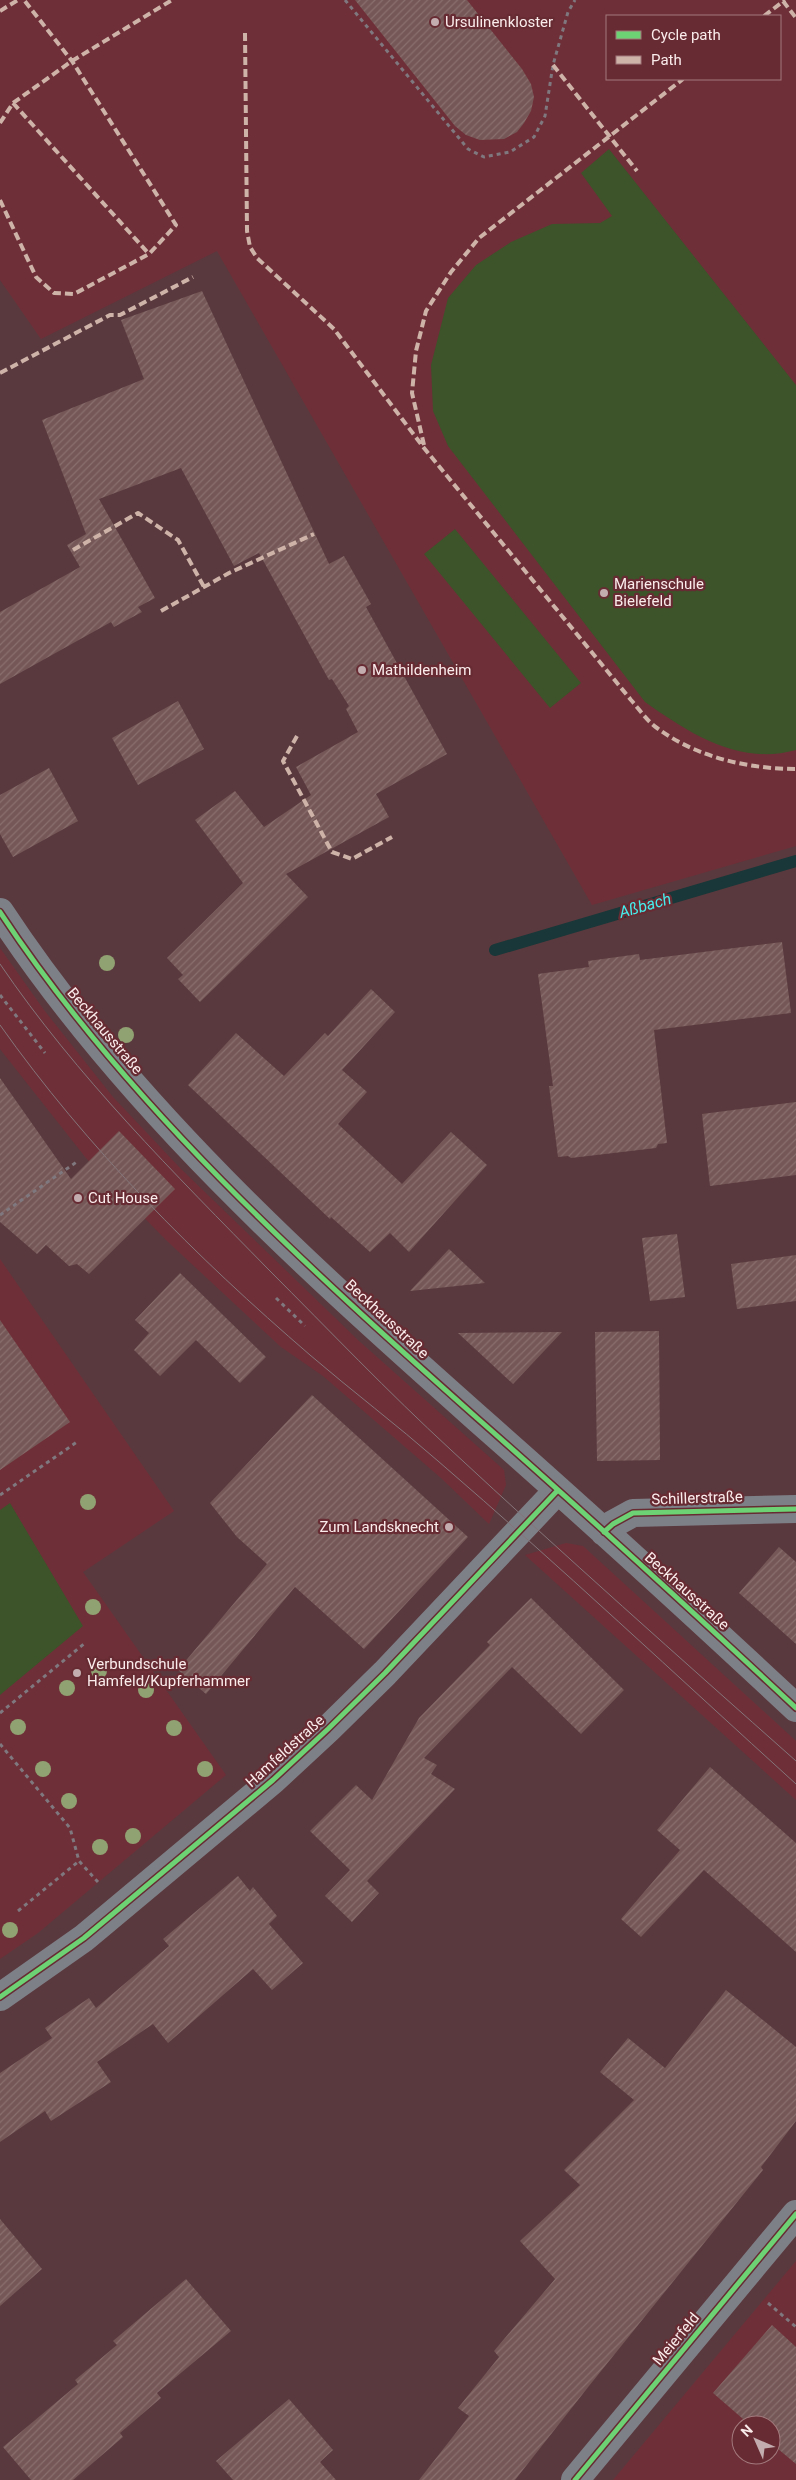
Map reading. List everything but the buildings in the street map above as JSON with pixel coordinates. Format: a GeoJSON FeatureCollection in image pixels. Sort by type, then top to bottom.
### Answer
{"type":"FeatureCollection","features":[{"type":"Feature","properties":{"kind":"street","name":"Beckhausstraße"},"geometry":{"type":"LineString","coordinates":[[0,912],[44,977],[70,1010],[151,1105],[210,1167],[358,1309],[796,1708]]}},
{"type":"Feature","properties":{"kind":"street","name":"Hamfeldstraße"},"geometry":{"type":"LineString","coordinates":[[0,1997],[84,1938],[119,1907],[223,1823],[328,1730],[558,1490]]}},
{"type":"Feature","properties":{"kind":"street","name":"Schillerstraße"},"geometry":{"type":"LineString","coordinates":[[604,1532],[612,1524],[632,1513],[796,1509]]}},
{"type":"Feature","properties":{"kind":"street","name":"Meierfeld"},"geometry":{"type":"LineString","coordinates":[[578,2479],[796,2214]]}},
{"type":"Feature","properties":{"kind":"path"},"geometry":{"type":"LineString","coordinates":[[344,0],[468,149],[484,157],[510,152],[534,138],[545,116],[554,65],[568,12],[575,0]]}},
{"type":"Feature","properties":{"kind":"path"},"geometry":{"type":"LineString","coordinates":[[0,995],[45,1052]]}},
{"type":"Feature","properties":{"kind":"path"},"geometry":{"type":"LineString","coordinates":[[0,1216],[78,1161]]}},
{"type":"Feature","properties":{"kind":"path"},"geometry":{"type":"LineString","coordinates":[[276,1298],[305,1326]]}},
{"type":"Feature","properties":{"kind":"path"},"geometry":{"type":"LineString","coordinates":[[0,1495],[77,1442]]}},
{"type":"Feature","properties":{"kind":"path"},"geometry":{"type":"LineString","coordinates":[[0,1713],[84,1642]]}},
{"type":"Feature","properties":{"kind":"path"},"geometry":{"type":"LineString","coordinates":[[0,1744],[70,1828],[79,1861],[119,1907]]}},
{"type":"Feature","properties":{"kind":"path"},"geometry":{"type":"LineString","coordinates":[[18,1910],[79,1861]]}},
{"type":"Feature","properties":{"kind":"shaded area","name":"Marienschule Bielefeld"},"geometry":{"type":"Polygon","coordinates":[[[0,0],[796,0],[796,846],[592,905],[217,251],[41,339],[0,280],[0,0]]]}},
{"type":"Feature","properties":{"kind":"shaded area"},"geometry":{"type":"Polygon","coordinates":[[[0,948],[44,1010],[113,1097],[180,1168],[359,1341],[504,1470],[506,1485],[489,1524],[441,1478],[323,1376],[281,1347],[166,1240],[86,1158],[0,1049],[0,948]]]}},
{"type":"Feature","properties":{"kind":"shaded area","name":"Verbundschule Hamfeld/Kupferhammer"},"geometry":{"type":"Polygon","coordinates":[[[0,1259],[174,1511],[83,1572],[226,1775],[38,1933],[0,1959],[0,1259]]]}},
{"type":"Feature","properties":{"kind":"shaded area"},"geometry":{"type":"Polygon","coordinates":[[[566,1543],[583,1546],[796,1741],[796,1800],[525,1555],[566,1543]]]}},
{"type":"Feature","properties":{"kind":"shaded area"},"geometry":{"type":"Polygon","coordinates":[[[796,2261],[796,2480],[613,2480],[796,2261]]]}},
{"type":"Feature","properties":{"kind":"green space"},"geometry":{"type":"Polygon","coordinates":[[[609,149],[796,385],[796,750],[775,754],[755,754],[716,744],[679,725],[645,702],[448,446],[433,411],[431,365],[448,298],[476,265],[511,242],[552,224],[600,223],[612,216],[581,173],[609,149]]]}},
{"type":"Feature","properties":{"kind":"green space"},"geometry":{"type":"Polygon","coordinates":[[[455,529],[581,683],[550,708],[424,554],[455,529]]]}},
{"type":"Feature","properties":{"kind":"green space"},"geometry":{"type":"Polygon","coordinates":[[[10,1503],[83,1626],[0,1695],[0,1510],[10,1503]]]}},
{"type":"Feature","properties":{"kind":"waterway","name":"Aßbach"},"geometry":{"type":"LineString","coordinates":[[495,950],[796,861]]}},
{"type":"Feature","properties":{"kind":"tram line"},"geometry":{"type":"LineString","coordinates":[[0,964],[61,1046],[128,1123],[359,1361],[494,1489],[796,1761]]}},
{"type":"Feature","properties":{"kind":"tram line"},"geometry":{"type":"LineString","coordinates":[[0,1025],[69,1115],[106,1158],[185,1240],[310,1355],[484,1501],[574,1581],[796,1784]]}},
{"type":"Feature","properties":{"kind":"marked path"},"geometry":{"type":"LineString","coordinates":[[0,11],[18,0]]}},
{"type":"Feature","properties":{"kind":"marked path"},"geometry":{"type":"LineString","coordinates":[[0,200],[36,277],[54,293],[74,294],[149,254],[176,225],[72,61],[24,0]]}},
{"type":"Feature","properties":{"kind":"marked path"},"geometry":{"type":"LineString","coordinates":[[0,123],[13,103],[72,61],[172,0]]}},
{"type":"Feature","properties":{"kind":"marked path"},"geometry":{"type":"LineString","coordinates":[[765,15],[785,0]]}},
{"type":"Feature","properties":{"kind":"marked path"},"geometry":{"type":"LineString","coordinates":[[783,1],[796,18]]}},
{"type":"Feature","properties":{"kind":"marked path"},"geometry":{"type":"LineString","coordinates":[[245,33],[247,231],[250,247],[257,258],[334,329],[424,448],[650,722],[672,738],[705,754],[741,764],[796,769]]}},
{"type":"Feature","properties":{"kind":"marked path"},"geometry":{"type":"LineString","coordinates":[[553,65],[637,171]]}},
{"type":"Feature","properties":{"kind":"marked path"},"geometry":{"type":"LineString","coordinates":[[424,445],[412,393],[416,351],[426,311],[451,272],[479,238],[682,80]]}},
{"type":"Feature","properties":{"kind":"marked path"},"geometry":{"type":"LineString","coordinates":[[13,103],[149,254]]}},
{"type":"Feature","properties":{"kind":"marked path"},"geometry":{"type":"LineString","coordinates":[[0,373],[110,315],[120,315],[193,277]]}},
{"type":"Feature","properties":{"kind":"marked path"},"geometry":{"type":"LineString","coordinates":[[73,550],[138,513],[178,540],[204,587]]}},
{"type":"Feature","properties":{"kind":"marked path"},"geometry":{"type":"LineString","coordinates":[[161,611],[229,573],[314,534]]}},
{"type":"Feature","properties":{"kind":"marked path"},"geometry":{"type":"LineString","coordinates":[[297,736],[283,761],[332,852],[352,859],[392,837]]}},
{"type":"Feature","properties":{"kind":"cycle path"},"geometry":{"type":"LineString","coordinates":[[0,912],[50,983],[104,1051],[161,1116],[222,1180],[348,1302],[598,1526],[796,1708]]}},
{"type":"Feature","properties":{"kind":"cycle path"},"geometry":{"type":"LineString","coordinates":[[0,1997],[84,1938],[273,1780],[385,1673],[558,1490]]}},
{"type":"Feature","properties":{"kind":"cycle path"},"geometry":{"type":"LineString","coordinates":[[604,1532],[613,1524],[633,1513],[796,1509]]}},
{"type":"Feature","properties":{"kind":"cycle path"},"geometry":{"type":"LineString","coordinates":[[575,2480],[796,2214]]}},
{"type":"Feature","properties":{"kind":"place","name":"Ursulinenkloster"},"geometry":{"type":"Point","coordinates":[435,22]}},
{"type":"Feature","properties":{"kind":"place","name":"Marienschule Bielefeld"},"geometry":{"type":"Point","coordinates":[604,593]}},
{"type":"Feature","properties":{"kind":"place","name":"Mathildenheim"},"geometry":{"type":"Point","coordinates":[362,670]}},
{"type":"Feature","properties":{"kind":"place","name":"Cut House"},"geometry":{"type":"Point","coordinates":[78,1198]}},
{"type":"Feature","properties":{"kind":"place","name":"Zum Landsknecht"},"geometry":{"type":"Point","coordinates":[449,1527]}},
{"type":"Feature","properties":{"kind":"place","name":"Verbundschule Hamfeld/Kupferhammer"},"geometry":{"type":"Point","coordinates":[77,1673]}}]}
